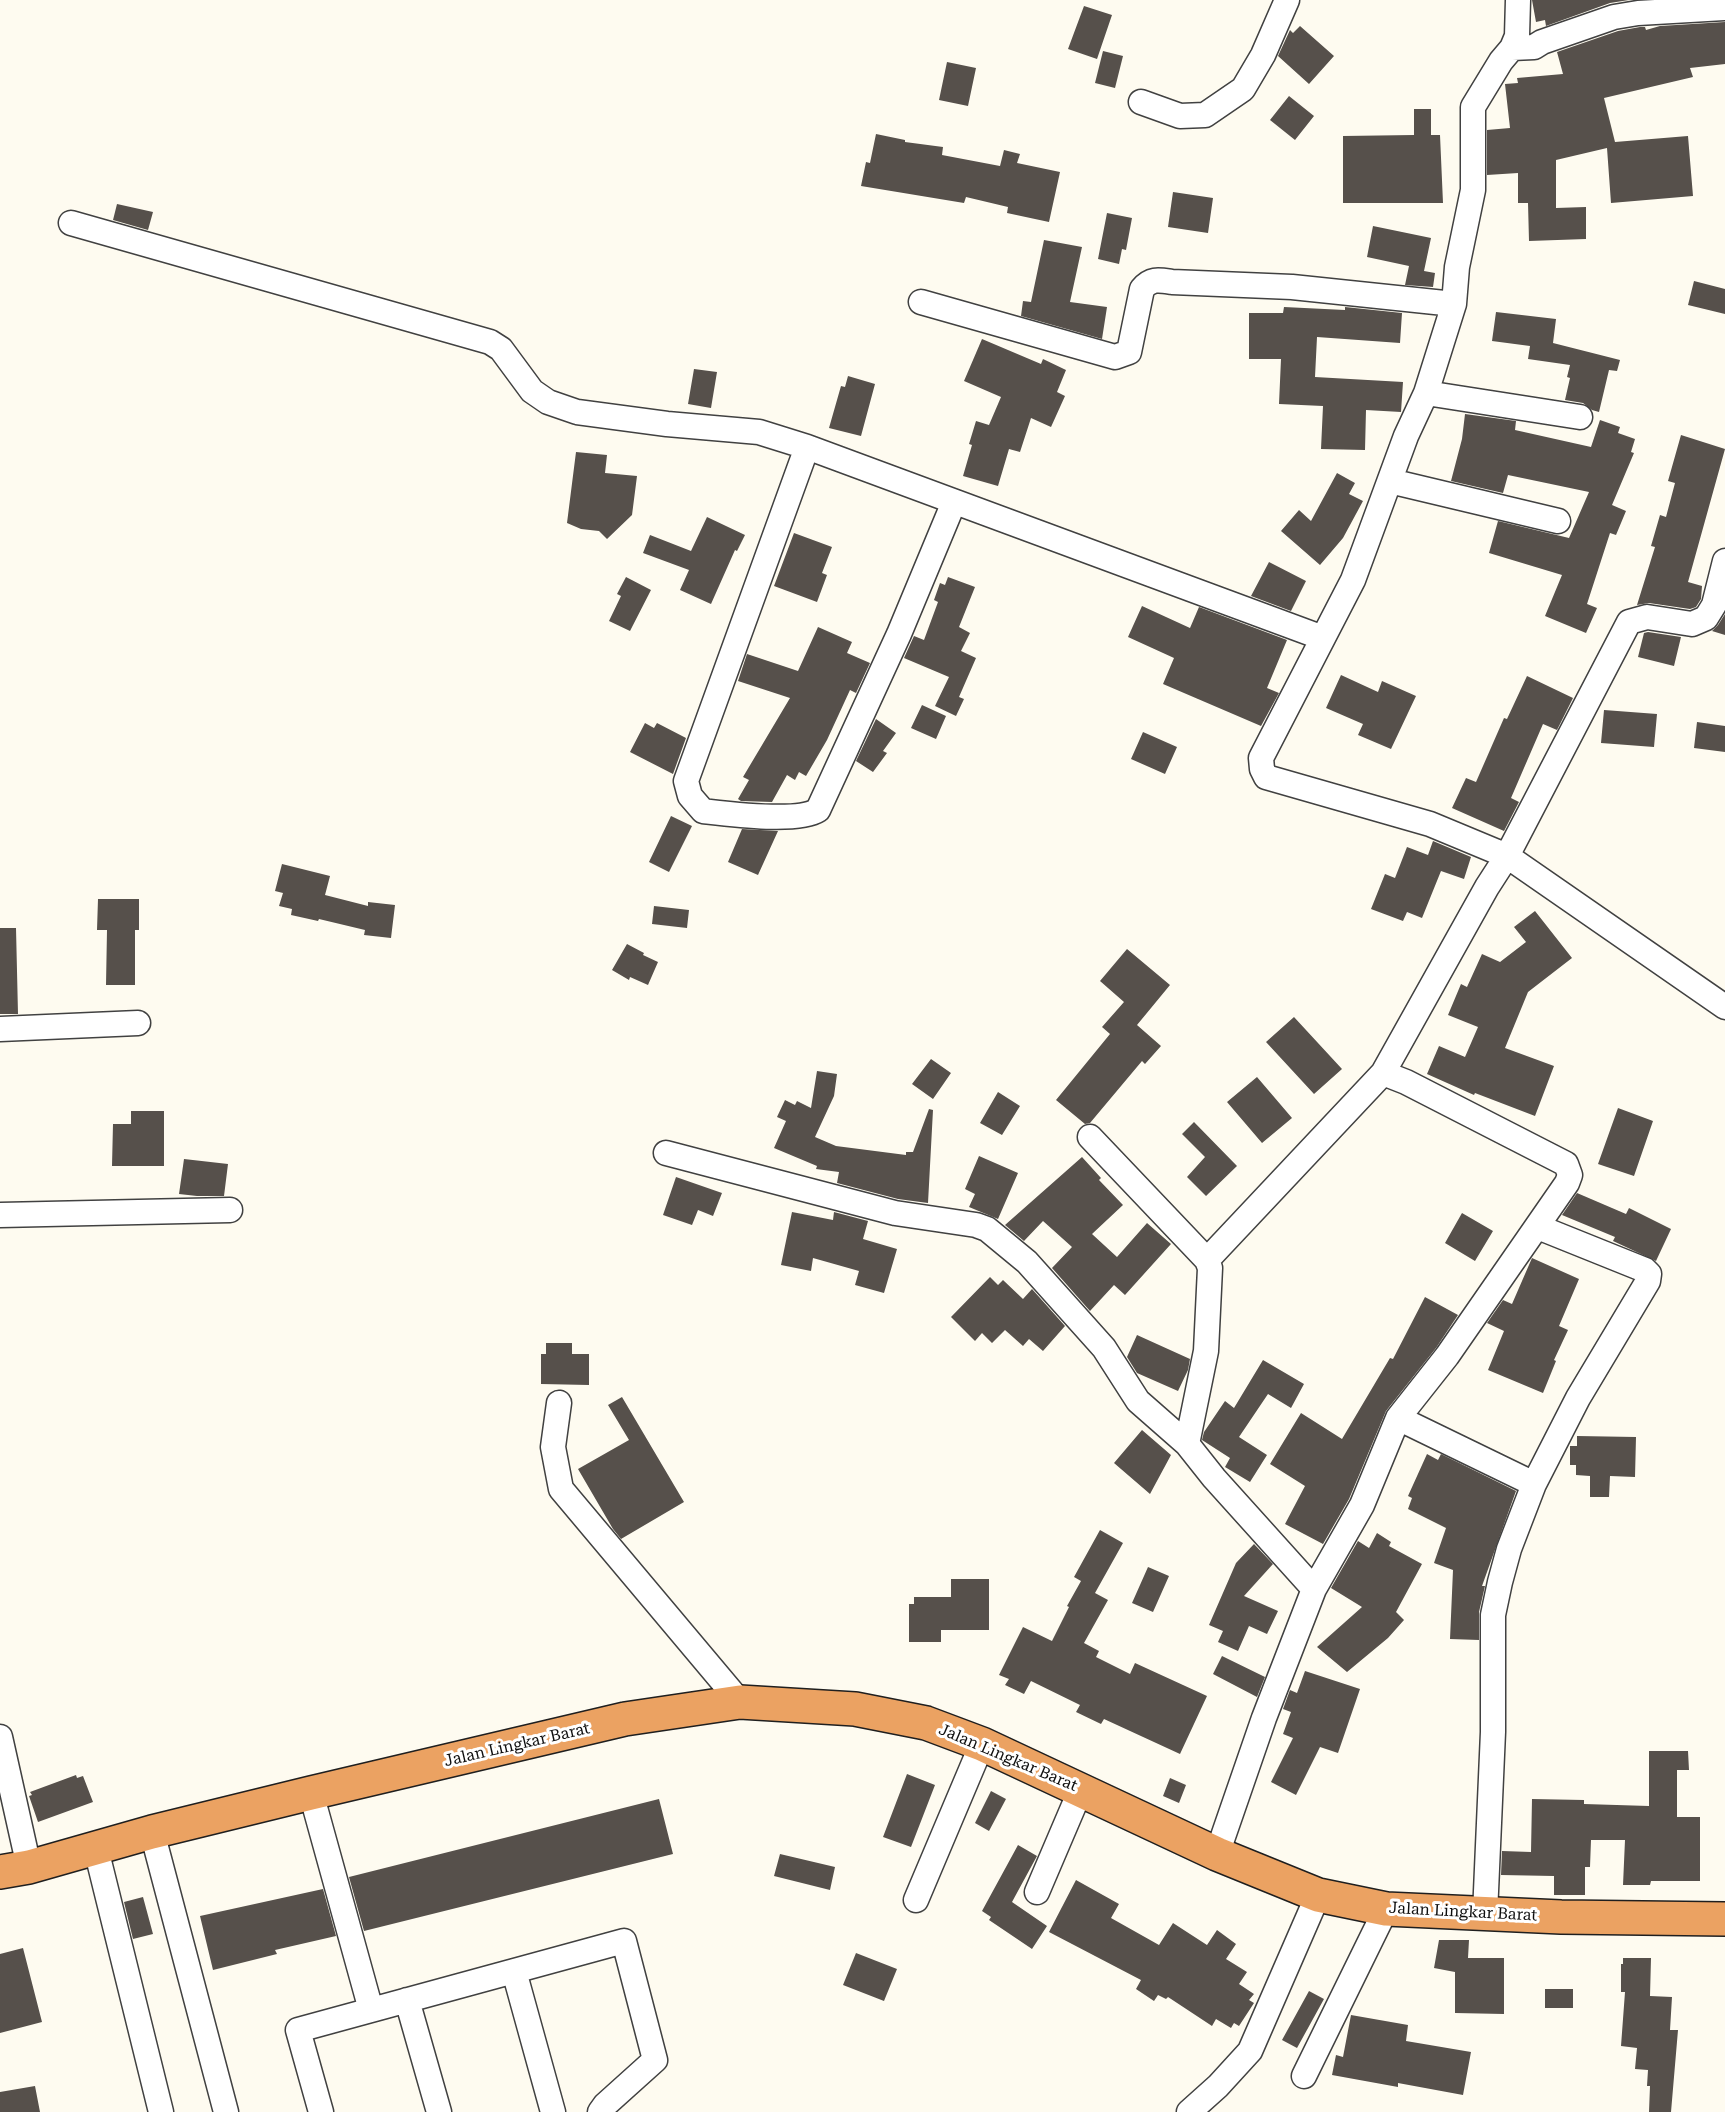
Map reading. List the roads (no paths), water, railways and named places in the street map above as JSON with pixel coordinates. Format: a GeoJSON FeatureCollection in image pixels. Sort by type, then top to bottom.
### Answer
{"type":"FeatureCollection","features":[{"type":"Feature","properties":{"kind":"highway","name":"Jalan Lingkar Barat"},"geometry":{"type":"LineString","coordinates":[[15,1870],[152,1832],[311,1792],[625,1719],[740,1702],[855,1709],[926,1723],[982,1744],[1217,1854],[1318,1894],[1386,1909],[1561,1917],[1725,1919]]}},
{"type":"Feature","properties":{"kind":"street"},"geometry":{"type":"LineString","coordinates":[[1141,102],[1180,116],[1205,115],[1243,90],[1263,55],[1287,0]]}},
{"type":"Feature","properties":{"kind":"street"},"geometry":{"type":"LineString","coordinates":[[1518,0],[1517,36],[1512,48],[1501,61],[1473,107],[1473,190],[1457,267],[1454,304],[1426,393],[1406,436],[1353,580],[1261,758],[1262,770],[1266,777],[1430,824],[1508,856],[1725,1008]]}},
{"type":"Feature","properties":{"kind":"street"},"geometry":{"type":"LineString","coordinates":[[1512,48],[1534,46],[1614,17],[1638,13],[1725,8]]}},
{"type":"Feature","properties":{"kind":"street"},"geometry":{"type":"LineString","coordinates":[[72,223],[490,342],[501,350],[532,391],[548,402],[577,412],[667,424],[759,432],[807,447],[1323,638]]}},
{"type":"Feature","properties":{"kind":"street"},"geometry":{"type":"LineString","coordinates":[[921,302],[1115,357],[1129,352],[1142,289],[1148,283],[1156,280],[1292,287],[1454,304]]}},
{"type":"Feature","properties":{"kind":"street"},"geometry":{"type":"LineString","coordinates":[[1426,393],[1580,417]]}},
{"type":"Feature","properties":{"kind":"street"},"geometry":{"type":"LineString","coordinates":[[807,447],[686,781],[690,796],[703,811],[745,816],[804,816],[819,810],[899,634],[954,502]]}},
{"type":"Feature","properties":{"kind":"street"},"geometry":{"type":"LineString","coordinates":[[1390,481],[1558,521]]}},
{"type":"Feature","properties":{"kind":"street"},"geometry":{"type":"LineString","coordinates":[[1207,1260],[1383,1074],[1487,887],[1508,856],[1629,622],[1647,617],[1692,624],[1706,618],[1714,606],[1725,561]]}},
{"type":"Feature","properties":{"kind":"street"},"geometry":{"type":"LineString","coordinates":[[0,1029],[138,1023]]}},
{"type":"Feature","properties":{"kind":"street"},"geometry":{"type":"LineString","coordinates":[[1217,1854],[1264,1718],[1314,1589],[1362,1505],[1398,1418],[1447,1356],[1538,1227],[1570,1175],[1566,1164],[1406,1082],[1383,1074]]}},
{"type":"Feature","properties":{"kind":"street"},"geometry":{"type":"LineString","coordinates":[[1090,1137],[1207,1260],[1210,1268],[1206,1351],[1187,1444]]}},
{"type":"Feature","properties":{"kind":"street"},"geometry":{"type":"LineString","coordinates":[[666,1153],[894,1213],[976,1225],[987,1229],[1028,1262],[1104,1348],[1138,1401],[1187,1444],[1214,1478],[1314,1589]]}},
{"type":"Feature","properties":{"kind":"street"},"geometry":{"type":"LineString","coordinates":[[0,1215],[230,1210]]}},
{"type":"Feature","properties":{"kind":"street"},"geometry":{"type":"LineString","coordinates":[[1485,1914],[1493,1732],[1493,1615],[1500,1582],[1509,1549],[1534,1484],[1578,1398],[1648,1281],[1649,1274],[1645,1270],[1538,1227]]}},
{"type":"Feature","properties":{"kind":"street"},"geometry":{"type":"LineString","coordinates":[[559,1403],[553,1447],[561,1489],[740,1702]]}},
{"type":"Feature","properties":{"kind":"street"},"geometry":{"type":"LineString","coordinates":[[1398,1418],[1534,1484]]}},
{"type":"Feature","properties":{"kind":"street"},"geometry":{"type":"LineString","coordinates":[[0,1737],[15,1870]]}},
{"type":"Feature","properties":{"kind":"street"},"geometry":{"type":"LineString","coordinates":[[916,1900],[982,1744]]}},
{"type":"Feature","properties":{"kind":"street"},"geometry":{"type":"LineString","coordinates":[[1037,1892],[1081,1789]]}},
{"type":"Feature","properties":{"kind":"street"},"geometry":{"type":"LineString","coordinates":[[311,1792],[371,2010]]}},
{"type":"Feature","properties":{"kind":"street"},"geometry":{"type":"LineString","coordinates":[[152,1832],[226,2112]]}},
{"type":"Feature","properties":{"kind":"street"},"geometry":{"type":"LineString","coordinates":[[96,1849],[161,2112]]}},
{"type":"Feature","properties":{"kind":"street"},"geometry":{"type":"LineString","coordinates":[[1189,2112],[1218,2086],[1250,2051],[1318,1894]]}},
{"type":"Feature","properties":{"kind":"street"},"geometry":{"type":"LineString","coordinates":[[1304,2076],[1386,1909]]}},
{"type":"Feature","properties":{"kind":"street"},"geometry":{"type":"LineString","coordinates":[[321,2112],[298,2030],[624,1941],[655,2060],[600,2112]]}},
{"type":"Feature","properties":{"kind":"street"},"geometry":{"type":"LineString","coordinates":[[514,1971],[553,2112]]}},
{"type":"Feature","properties":{"kind":"street"},"geometry":{"type":"LineString","coordinates":[[407,2000],[440,2112]]}}]}
